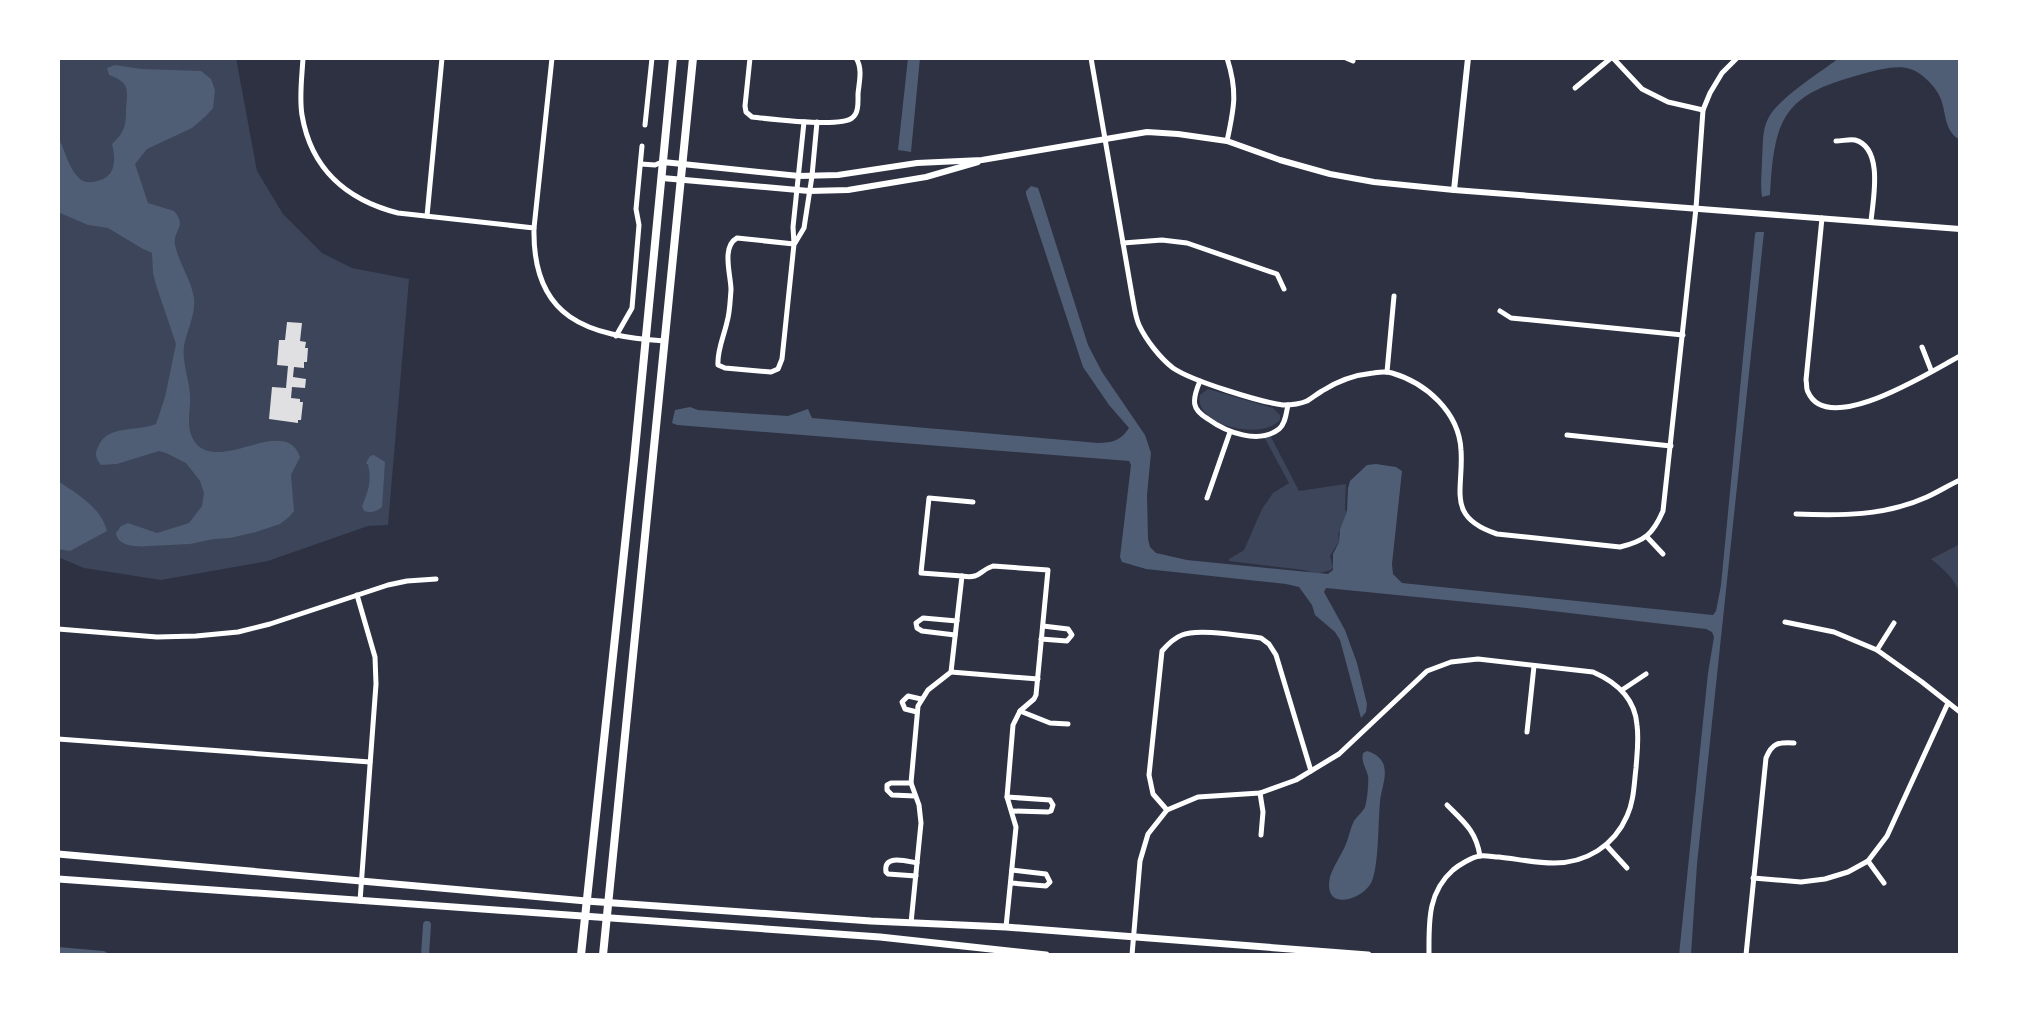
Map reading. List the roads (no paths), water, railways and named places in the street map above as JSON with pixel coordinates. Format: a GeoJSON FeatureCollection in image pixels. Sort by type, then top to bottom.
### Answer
{"type":"FeatureCollection","features":[{"type":"Feature","properties":{"kind":"main road"},"geometry":{"type":"LineString","coordinates":[[581,955],[633,473],[673,58]]}},
{"type":"Feature","properties":{"kind":"main road"},"geometry":{"type":"LineString","coordinates":[[603,955],[693,58]]}},
{"type":"Feature","properties":{"kind":"main road"},"geometry":{"type":"LineString","coordinates":[[58,854],[586,901],[1006,927],[1276,951],[1368,955]]}},
{"type":"Feature","properties":{"kind":"main road"},"geometry":{"type":"LineString","coordinates":[[58,879],[881,937],[1046,955]]}},
{"type":"Feature","properties":{"kind":"street"},"geometry":{"type":"LineString","coordinates":[[303,58],[302,114],[309,139],[319,161],[336,182],[358,199],[398,213],[534,228]]}},
{"type":"Feature","properties":{"kind":"street"},"geometry":{"type":"LineString","coordinates":[[427,216],[442,58]]}},
{"type":"Feature","properties":{"kind":"street"},"geometry":{"type":"LineString","coordinates":[[552,58],[534,228],[538,269],[558,306],[574,320],[616,336],[665,341]]}},
{"type":"Feature","properties":{"kind":"street"},"geometry":{"type":"LineString","coordinates":[[645,125],[652,58]]}},
{"type":"Feature","properties":{"kind":"street"},"geometry":{"type":"LineString","coordinates":[[750,58],[746,112],[752,117],[804,122],[852,119],[857,111],[861,67],[857,59]]}},
{"type":"Feature","properties":{"kind":"street"},"geometry":{"type":"LineString","coordinates":[[1091,58],[1139,324],[1153,346],[1173,367],[1200,381],[1269,403],[1288,405],[1307,401],[1343,378],[1387,372],[1411,380],[1432,394],[1448,412],[1458,432],[1461,449],[1458,494],[1469,520],[1497,534],[1620,547],[1647,537],[1657,526],[1663,511],[1696,208],[1703,110],[1722,73],[1737,58]]}},
{"type":"Feature","properties":{"kind":"street"},"geometry":{"type":"LineString","coordinates":[[1227,58],[1233,77],[1235,106],[1227,141]]}},
{"type":"Feature","properties":{"kind":"street"},"geometry":{"type":"LineString","coordinates":[[1346,58],[1353,61]]}},
{"type":"Feature","properties":{"kind":"street"},"geometry":{"type":"LineString","coordinates":[[1454,190],[1468,58]]}},
{"type":"Feature","properties":{"kind":"street"},"geometry":{"type":"LineString","coordinates":[[1575,88],[1612,58],[1642,89],[1668,102],[1703,110]]}},
{"type":"Feature","properties":{"kind":"street"},"geometry":{"type":"LineString","coordinates":[[794,244],[732,240],[728,248],[731,289],[728,317],[718,365],[771,372],[778,369],[782,359],[794,244],[804,122]]}},
{"type":"Feature","properties":{"kind":"street"},"geometry":{"type":"LineString","coordinates":[[794,244],[804,228],[817,122]]}},
{"type":"Feature","properties":{"kind":"street"},"geometry":{"type":"LineString","coordinates":[[641,164],[663,162],[799,176],[854,174],[928,161],[982,160],[1147,132],[1227,141],[1330,174],[1374,182],[1960,229]]}},
{"type":"Feature","properties":{"kind":"street"},"geometry":{"type":"LineString","coordinates":[[1836,141],[1854,140],[1871,153],[1875,166],[1871,221]]}},
{"type":"Feature","properties":{"kind":"street"},"geometry":{"type":"LineString","coordinates":[[616,336],[632,308],[642,146]]}},
{"type":"Feature","properties":{"kind":"street"},"geometry":{"type":"LineString","coordinates":[[662,178],[809,191],[860,189],[944,173],[982,160]]}},
{"type":"Feature","properties":{"kind":"street"},"geometry":{"type":"LineString","coordinates":[[1822,218],[1806,380],[1808,392],[1817,403],[1834,408],[1858,405],[1892,393],[1960,356]]}},
{"type":"Feature","properties":{"kind":"street"},"geometry":{"type":"LineString","coordinates":[[1123,243],[1162,240],[1187,243],[1277,274],[1284,289]]}},
{"type":"Feature","properties":{"kind":"street"},"geometry":{"type":"LineString","coordinates":[[1387,372],[1394,296]]}},
{"type":"Feature","properties":{"kind":"street"},"geometry":{"type":"LineString","coordinates":[[1500,311],[1511,318],[1683,335]]}},
{"type":"Feature","properties":{"kind":"street"},"geometry":{"type":"LineString","coordinates":[[1922,347],[1931,370]]}},
{"type":"Feature","properties":{"kind":"street"},"geometry":{"type":"LineString","coordinates":[[1200,381],[1194,400],[1197,410],[1230,432],[1260,435],[1277,430],[1284,422],[1288,405]]}},
{"type":"Feature","properties":{"kind":"street"},"geometry":{"type":"LineString","coordinates":[[1207,498],[1230,432]]}},
{"type":"Feature","properties":{"kind":"street"},"geometry":{"type":"LineString","coordinates":[[1567,435],[1671,446]]}},
{"type":"Feature","properties":{"kind":"street"},"geometry":{"type":"LineString","coordinates":[[1796,514],[1832,516],[1890,509],[1925,498],[1960,480]]}},
{"type":"Feature","properties":{"kind":"street"},"geometry":{"type":"LineString","coordinates":[[973,502],[929,498],[921,573],[976,577],[993,566],[1048,570],[1034,699],[1020,711],[1013,725],[1007,797],[1016,827],[1006,927]]}},
{"type":"Feature","properties":{"kind":"street"},"geometry":{"type":"LineString","coordinates":[[1647,537],[1663,554]]}},
{"type":"Feature","properties":{"kind":"street"},"geometry":{"type":"LineString","coordinates":[[951,672],[962,576]]}},
{"type":"Feature","properties":{"kind":"street"},"geometry":{"type":"LineString","coordinates":[[58,629],[157,637],[238,632],[407,581],[436,579]]}},
{"type":"Feature","properties":{"kind":"street"},"geometry":{"type":"LineString","coordinates":[[357,595],[375,657],[376,684],[360,901]]}},
{"type":"Feature","properties":{"kind":"street"},"geometry":{"type":"LineString","coordinates":[[955,635],[922,631],[916,623],[923,618],[957,621]]}},
{"type":"Feature","properties":{"kind":"street"},"geometry":{"type":"LineString","coordinates":[[1785,622],[1834,632],[1877,650],[1960,712]]}},
{"type":"Feature","properties":{"kind":"street"},"geometry":{"type":"LineString","coordinates":[[1877,650],[1894,623]]}},
{"type":"Feature","properties":{"kind":"street"},"geometry":{"type":"LineString","coordinates":[[1041,639],[1067,641],[1072,635],[1068,629],[1043,626]]}},
{"type":"Feature","properties":{"kind":"street"},"geometry":{"type":"LineString","coordinates":[[1167,810],[1153,794],[1149,775],[1162,651],[1180,635],[1192,632],[1261,638],[1269,644],[1276,655],[1311,771]]}},
{"type":"Feature","properties":{"kind":"street"},"geometry":{"type":"LineString","coordinates":[[1132,955],[1140,861],[1148,834],[1167,810],[1198,797],[1260,793],[1296,780],[1339,754],[1427,671],[1451,662],[1478,659],[1593,672],[1607,678],[1622,690],[1631,704],[1637,718],[1639,737],[1633,795],[1628,815],[1618,831],[1606,845],[1590,856],[1573,862],[1480,856],[1456,868],[1443,881],[1433,899],[1429,920],[1429,955]]}},
{"type":"Feature","properties":{"kind":"street"},"geometry":{"type":"LineString","coordinates":[[1527,732],[1534,666]]}},
{"type":"Feature","properties":{"kind":"street"},"geometry":{"type":"LineString","coordinates":[[911,923],[921,823],[919,805],[911,783],[917,712],[921,699],[951,672],[1038,679]]}},
{"type":"Feature","properties":{"kind":"street"},"geometry":{"type":"LineString","coordinates":[[1622,690],[1646,674]]}},
{"type":"Feature","properties":{"kind":"street"},"geometry":{"type":"LineString","coordinates":[[917,712],[905,709],[902,702],[908,696],[921,699]]}},
{"type":"Feature","properties":{"kind":"street"},"geometry":{"type":"LineString","coordinates":[[1753,878],[1801,882],[1825,879],[1848,872],[1868,861],[1887,836],[1948,703]]}},
{"type":"Feature","properties":{"kind":"street"},"geometry":{"type":"LineString","coordinates":[[1020,711],[1050,723],[1068,724]]}},
{"type":"Feature","properties":{"kind":"street"},"geometry":{"type":"LineString","coordinates":[[58,739],[370,762]]}},
{"type":"Feature","properties":{"kind":"street"},"geometry":{"type":"LineString","coordinates":[[1746,955],[1766,758],[1770,748],[1780,742],[1794,743]]}},
{"type":"Feature","properties":{"kind":"street"},"geometry":{"type":"LineString","coordinates":[[911,783],[891,783],[887,785],[887,790],[892,795],[915,796]]}},
{"type":"Feature","properties":{"kind":"street"},"geometry":{"type":"LineString","coordinates":[[1260,793],[1263,812],[1261,835]]}},
{"type":"Feature","properties":{"kind":"street"},"geometry":{"type":"LineString","coordinates":[[1007,797],[1047,800],[1053,805],[1048,812],[1011,811]]}},
{"type":"Feature","properties":{"kind":"street"},"geometry":{"type":"LineString","coordinates":[[1447,805],[1471,829],[1478,841],[1480,856]]}},
{"type":"Feature","properties":{"kind":"street"},"geometry":{"type":"LineString","coordinates":[[1606,845],[1627,868]]}},
{"type":"Feature","properties":{"kind":"street"},"geometry":{"type":"LineString","coordinates":[[916,876],[888,874],[884,869],[889,861],[917,863]]}},
{"type":"Feature","properties":{"kind":"street"},"geometry":{"type":"LineString","coordinates":[[1868,861],[1884,883]]}},
{"type":"Feature","properties":{"kind":"street"},"geometry":{"type":"LineString","coordinates":[[1011,883],[1046,886],[1050,882],[1046,874],[1012,870]]}},
{"type":"Feature","properties":{"kind":"waterway"},"geometry":{"type":"LineString","coordinates":[[425,955],[427,925]]}},
{"type":"Feature","properties":{"kind":"waterway"},"geometry":{"type":"LineString","coordinates":[[58,951],[103,955]]}}]}
